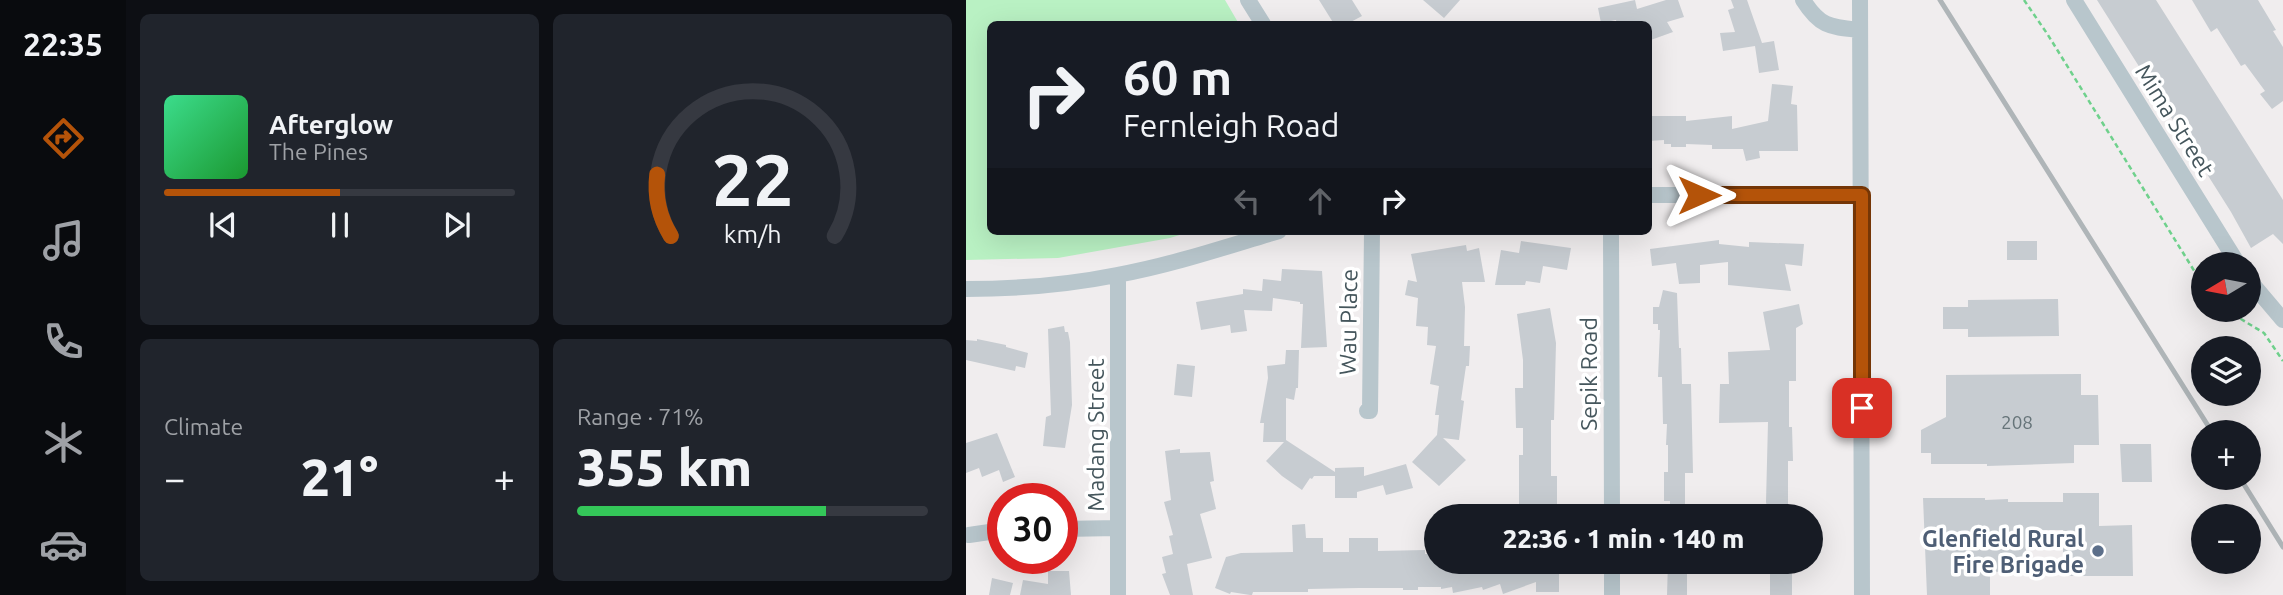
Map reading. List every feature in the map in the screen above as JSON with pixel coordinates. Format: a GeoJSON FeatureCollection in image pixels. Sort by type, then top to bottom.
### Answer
{"type":"FeatureCollection","features":[{"type":"Feature","properties":{"kind":"street"},"geometry":{"type":"LineString","coordinates":[[1248,0],[1261,21]]}},
{"type":"Feature","properties":{"kind":"street"},"geometry":{"type":"LineString","coordinates":[[1803,0],[1817,20],[1824,24],[1860,30]]}},
{"type":"Feature","properties":{"kind":"street"},"geometry":{"type":"LineString","coordinates":[[1860,0],[1862,595]]}},
{"type":"Feature","properties":{"kind":"street","name":"Mima Street"},"geometry":{"type":"LineString","coordinates":[[2074,0],[2231,252]]}},
{"type":"Feature","properties":{"kind":"street"},"geometry":{"type":"LineString","coordinates":[[1652,195],[1862,195]]}},
{"type":"Feature","properties":{"kind":"street"},"geometry":{"type":"LineString","coordinates":[[966,289],[1062,284],[1118,275],[1265,235]]}},
{"type":"Feature","properties":{"kind":"street","name":"Wau Place"},"geometry":{"type":"LineString","coordinates":[[1367,411],[1370,411],[1372,235]]}},
{"type":"Feature","properties":{"kind":"street","name":"Sepik Road"},"geometry":{"type":"LineString","coordinates":[[1611,235],[1612,504]]}},
{"type":"Feature","properties":{"kind":"street","name":"Madang Street"},"geometry":{"type":"LineString","coordinates":[[1118,275],[1118,595]]}},
{"type":"Feature","properties":{"kind":"street"},"geometry":{"type":"LineString","coordinates":[[2261,294],[2283,320]]}},
{"type":"Feature","properties":{"kind":"street"},"geometry":{"type":"LineString","coordinates":[[1078,529],[1118,528]]}},
{"type":"Feature","properties":{"kind":"street"},"geometry":{"type":"LineString","coordinates":[[969,535],[987,532]]}},
{"type":"Feature","properties":{"kind":"street"},"geometry":{"type":"LineString","coordinates":[[1612,574],[1612,595]]}},
{"type":"Feature","properties":{"kind":"path"},"geometry":{"type":"LineString","coordinates":[[2024,0],[2191,266]]}},
{"type":"Feature","properties":{"kind":"path"},"geometry":{"type":"LineString","coordinates":[[2246,322],[2264,333],[2283,361]]}},
{"type":"Feature","properties":{"kind":"green space"},"geometry":{"type":"Polygon","coordinates":[[[966,0],[1225,0],[1237,21],[987,21],[987,235],[1179,235],[1058,258],[966,260],[966,0]]]}},
{"type":"Feature","properties":{"kind":"building"},"geometry":{"type":"Polygon","coordinates":[[[1319,0],[1352,0],[1362,16],[1353,21],[1332,21],[1319,0]]]}},
{"type":"Feature","properties":{"kind":"building"},"geometry":{"type":"Polygon","coordinates":[[[1423,0],[1460,0],[1444,18],[1423,0]]]}},
{"type":"Feature","properties":{"kind":"building"},"geometry":{"type":"Polygon","coordinates":[[[1635,0],[1637,9],[1666,0],[1678,0],[1684,17],[1667,22],[1673,32],[1652,40],[1652,21],[1601,21],[1598,8],[1635,0]]]}},
{"type":"Feature","properties":{"kind":"building"},"geometry":{"type":"Polygon","coordinates":[[[1731,0],[1747,0],[1762,43],[1774,41],[1779,70],[1759,73],[1755,46],[1723,51],[1720,33],[1735,32],[1728,10],[1734,8],[1731,0]]]}},
{"type":"Feature","properties":{"kind":"building"},"geometry":{"type":"Polygon","coordinates":[[[2097,0],[2156,0],[2283,200],[2283,244],[2273,234],[2251,248],[2097,0]]]}},
{"type":"Feature","properties":{"kind":"building"},"geometry":{"type":"Polygon","coordinates":[[[2192,0],[2258,0],[2283,47],[2283,101],[2272,109],[2260,94],[2265,91],[2245,64],[2241,66],[2217,28],[2211,32],[2192,0]]]}},
{"type":"Feature","properties":{"kind":"building"},"geometry":{"type":"Polygon","coordinates":[[[1772,84],[1793,86],[1791,104],[1797,105],[1798,151],[1759,151],[1760,158],[1746,161],[1743,149],[1712,149],[1712,145],[1686,144],[1686,147],[1671,147],[1671,144],[1664,144],[1664,140],[1652,141],[1652,116],[1686,116],[1686,121],[1732,116],[1732,129],[1768,121],[1772,84]]]}},
{"type":"Feature","properties":{"kind":"building"},"geometry":{"type":"Polygon","coordinates":[[[1719,240],[1719,244],[1749,247],[1749,242],[1804,244],[1802,266],[1785,264],[1791,291],[1728,285],[1728,262],[1700,265],[1700,283],[1679,284],[1676,263],[1652,266],[1650,249],[1719,240]]]}},
{"type":"Feature","properties":{"kind":"building"},"geometry":{"type":"Polygon","coordinates":[[[1521,241],[1571,248],[1567,270],[1543,266],[1540,283],[1526,281],[1525,285],[1495,285],[1501,250],[1519,253],[1521,241]]]}},
{"type":"Feature","properties":{"kind":"building"},"geometry":{"type":"Polygon","coordinates":[[[2007,241],[2037,241],[2037,260],[2007,260],[2007,241]]]}},
{"type":"Feature","properties":{"kind":"building"},"geometry":{"type":"Polygon","coordinates":[[[1466,245],[1467,251],[1479,248],[1485,282],[1462,282],[1465,307],[1464,346],[1470,346],[1469,366],[1466,366],[1461,400],[1464,401],[1459,440],[1443,438],[1466,460],[1439,486],[1412,462],[1437,435],[1439,415],[1435,415],[1439,386],[1430,384],[1436,346],[1427,345],[1428,327],[1416,326],[1418,298],[1405,295],[1408,280],[1417,282],[1411,254],[1466,245]]]}},
{"type":"Feature","properties":{"kind":"building"},"geometry":{"type":"Polygon","coordinates":[[[1282,269],[1322,271],[1327,347],[1301,348],[1303,304],[1273,298],[1272,311],[1244,310],[1247,331],[1231,333],[1230,325],[1201,330],[1196,302],[1243,294],[1243,289],[1262,291],[1263,279],[1281,281],[1282,269]]]}},
{"type":"Feature","properties":{"kind":"building"},"geometry":{"type":"Polygon","coordinates":[[[1663,290],[1677,293],[1682,384],[1691,384],[1693,473],[1685,473],[1685,504],[1670,504],[1670,501],[1664,501],[1664,472],[1668,472],[1667,424],[1663,424],[1662,377],[1658,377],[1660,330],[1658,324],[1653,324],[1653,307],[1659,307],[1663,290]]]}},
{"type":"Feature","properties":{"kind":"building"},"geometry":{"type":"Polygon","coordinates":[[[2058,299],[2059,336],[1968,337],[1968,329],[1943,329],[1943,307],[1968,307],[1968,300],[2058,299]]]}},
{"type":"Feature","properties":{"kind":"building"},"geometry":{"type":"Polygon","coordinates":[[[1799,304],[1803,324],[1796,328],[1796,381],[1789,381],[1789,427],[1792,427],[1793,461],[1788,461],[1788,504],[1766,504],[1768,422],[1719,423],[1720,384],[1729,384],[1728,352],[1770,350],[1763,312],[1799,304]]]}},
{"type":"Feature","properties":{"kind":"building"},"geometry":{"type":"Polygon","coordinates":[[[1550,308],[1556,343],[1554,420],[1551,420],[1551,476],[1557,476],[1557,504],[1519,504],[1519,455],[1523,455],[1523,428],[1516,428],[1515,388],[1523,388],[1523,360],[1517,314],[1550,308]]]}},
{"type":"Feature","properties":{"kind":"building"},"geometry":{"type":"Polygon","coordinates":[[[1064,326],[1070,342],[1072,405],[1065,448],[1043,446],[1046,417],[1051,415],[1048,329],[1064,326]]]}},
{"type":"Feature","properties":{"kind":"building"},"geometry":{"type":"Polygon","coordinates":[[[977,339],[1028,353],[1025,368],[1016,366],[1015,371],[966,360],[966,340],[977,339]]]}},
{"type":"Feature","properties":{"kind":"building"},"geometry":{"type":"Polygon","coordinates":[[[1286,350],[1299,350],[1298,388],[1294,400],[1286,398],[1286,440],[1335,472],[1335,468],[1364,467],[1364,476],[1406,464],[1413,488],[1386,495],[1383,485],[1357,492],[1357,498],[1335,498],[1335,476],[1314,476],[1302,490],[1266,461],[1284,442],[1263,442],[1264,423],[1260,423],[1268,378],[1267,366],[1285,364],[1286,350]]]}},
{"type":"Feature","properties":{"kind":"building"},"geometry":{"type":"Polygon","coordinates":[[[1177,364],[1195,366],[1192,397],[1174,395],[1177,364]]]}},
{"type":"Feature","properties":{"kind":"building"},"geometry":{"type":"Polygon","coordinates":[[[2081,374],[2081,395],[2098,395],[2099,445],[2074,445],[2074,463],[1987,466],[1931,464],[1931,453],[1921,453],[1921,430],[1946,417],[1946,375],[2081,374]]]}},
{"type":"Feature","properties":{"kind":"building"},"geometry":{"type":"Polygon","coordinates":[[[997,433],[1015,477],[1003,482],[999,470],[982,477],[979,468],[966,473],[966,443],[997,433]]]}},
{"type":"Feature","properties":{"kind":"building"},"geometry":{"type":"Polygon","coordinates":[[[2120,444],[2151,444],[2152,482],[2122,482],[2120,444]]]}},
{"type":"Feature","properties":{"kind":"building"},"geometry":{"type":"Polygon","coordinates":[[[1180,449],[1180,453],[1210,452],[1214,481],[1210,482],[1216,509],[1200,514],[1212,558],[1187,564],[1193,595],[1170,595],[1162,574],[1166,573],[1162,557],[1173,554],[1169,536],[1173,535],[1164,502],[1171,500],[1165,451],[1180,449]]]}},
{"type":"Feature","properties":{"kind":"building"},"geometry":{"type":"Polygon","coordinates":[[[2063,493],[2099,493],[2099,526],[2132,525],[2133,576],[2063,576],[2063,530],[2026,530],[2026,571],[1990,572],[1990,595],[1927,595],[1923,498],[2063,502],[2063,493]]]}},
{"type":"Feature","properties":{"kind":"building"},"geometry":{"type":"Polygon","coordinates":[[[1305,524],[1306,538],[1323,538],[1323,552],[1349,552],[1349,538],[1378,538],[1378,551],[1424,550],[1424,574],[1559,574],[1559,592],[1536,592],[1536,582],[1503,594],[1500,584],[1483,590],[1482,587],[1453,593],[1452,587],[1418,587],[1418,590],[1308,589],[1308,592],[1253,592],[1250,595],[1230,594],[1215,588],[1226,557],[1241,553],[1293,552],[1292,525],[1305,524]]]}},
{"type":"Feature","properties":{"kind":"building"},"geometry":{"type":"Polygon","coordinates":[[[1048,574],[1069,574],[1071,595],[1020,595],[1023,580],[1048,584],[1048,574]]]}},
{"type":"Feature","properties":{"kind":"building"},"geometry":{"type":"Polygon","coordinates":[[[1668,574],[1687,574],[1687,595],[1667,595],[1668,574]]]}},
{"type":"Feature","properties":{"kind":"building"},"geometry":{"type":"Polygon","coordinates":[[[1770,574],[1792,574],[1792,595],[1770,595],[1770,574]]]}},
{"type":"Feature","properties":{"kind":"building"},"geometry":{"type":"Polygon","coordinates":[[[992,578],[1013,583],[1010,595],[989,595],[992,578]]]}},
{"type":"Feature","properties":{"kind":"railway"},"geometry":{"type":"LineString","coordinates":[[1940,0],[2204,420]]}},
{"type":"Feature","properties":{"kind":"railway"},"geometry":{"type":"LineString","coordinates":[[2247,490],[2283,547]]}},
{"type":"Feature","properties":{"kind":"place","name":"Glenfield Rural Fire Brigade"},"geometry":{"type":"Point","coordinates":[2098,551]}},
{"type":"Feature","properties":{"kind":"route"},"geometry":{"type":"LineString","coordinates":[[1699,195],[1862,195],[1862,408]]}}]}
